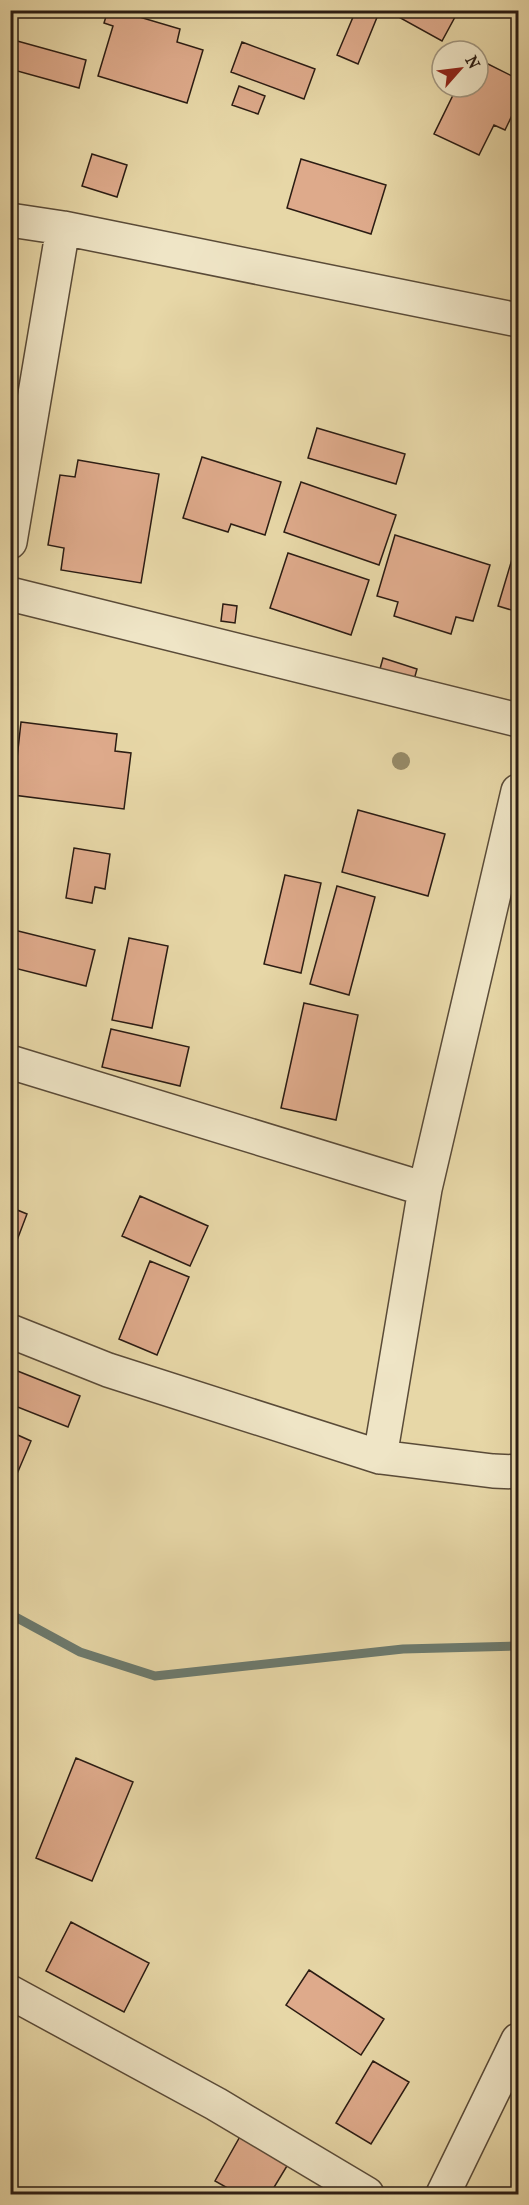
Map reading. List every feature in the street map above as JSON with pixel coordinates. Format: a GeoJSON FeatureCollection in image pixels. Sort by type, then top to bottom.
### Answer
{"type":"FeatureCollection","features":[{"type":"Feature","properties":{"kind":"street"},"geometry":{"type":"LineString","coordinates":[[10,220],[63,228],[519,320]]}},
{"type":"Feature","properties":{"kind":"street"},"geometry":{"type":"LineString","coordinates":[[10,542],[63,228]]}},
{"type":"Feature","properties":{"kind":"street"},"geometry":{"type":"LineString","coordinates":[[10,594],[519,720]]}},
{"type":"Feature","properties":{"kind":"street"},"geometry":{"type":"LineString","coordinates":[[380,1457],[425,1189],[519,791]]}},
{"type":"Feature","properties":{"kind":"street"},"geometry":{"type":"LineString","coordinates":[[10,1062],[425,1189]]}},
{"type":"Feature","properties":{"kind":"street"},"geometry":{"type":"LineString","coordinates":[[10,1331],[108,1370],[380,1457],[519,1472]]}},
{"type":"Feature","properties":{"kind":"street"},"geometry":{"type":"LineString","coordinates":[[10,1992],[216,2104],[367,2194]]}},
{"type":"Feature","properties":{"kind":"street"},"geometry":{"type":"LineString","coordinates":[[443,2194],[519,2040]]}},
{"type":"Feature","properties":{"kind":"building"},"geometry":{"type":"Polygon","coordinates":[[[108,10],[138,10],[136,16],[180,29],[177,42],[203,50],[187,103],[98,76],[113,26],[104,23],[108,10]]]}},
{"type":"Feature","properties":{"kind":"building"},"geometry":{"type":"Polygon","coordinates":[[[356,10],[380,10],[358,64],[337,55],[356,10]]]}},
{"type":"Feature","properties":{"kind":"building"},"geometry":{"type":"Polygon","coordinates":[[[398,10],[444,10],[455,17],[443,39],[438,39],[395,15],[398,10]]]}},
{"type":"Feature","properties":{"kind":"building"},"geometry":{"type":"Polygon","coordinates":[[[10,39],[86,60],[79,88],[10,69],[10,39]]]}},
{"type":"Feature","properties":{"kind":"building"},"geometry":{"type":"Polygon","coordinates":[[[242,42],[315,69],[304,99],[231,72],[242,42]]]}},
{"type":"Feature","properties":{"kind":"building"},"geometry":{"type":"Polygon","coordinates":[[[490,65],[516,78],[513,85],[518,87],[518,103],[505,130],[494,125],[479,155],[434,134],[451,99],[490,99],[490,65]]]}},
{"type":"Feature","properties":{"kind":"building"},"geometry":{"type":"Polygon","coordinates":[[[239,86],[265,96],[258,114],[232,105],[239,86]]]}},
{"type":"Feature","properties":{"kind":"building"},"geometry":{"type":"Polygon","coordinates":[[[92,154],[127,165],[117,197],[82,186],[92,154]]]}},
{"type":"Feature","properties":{"kind":"building"},"geometry":{"type":"Polygon","coordinates":[[[301,159],[386,185],[371,234],[287,208],[301,159]]]}},
{"type":"Feature","properties":{"kind":"building"},"geometry":{"type":"Polygon","coordinates":[[[317,428],[405,454],[396,484],[308,458],[317,428]]]}},
{"type":"Feature","properties":{"kind":"building"},"geometry":{"type":"Polygon","coordinates":[[[202,457],[281,482],[265,535],[231,524],[228,532],[183,518],[202,457]]]}},
{"type":"Feature","properties":{"kind":"building"},"geometry":{"type":"Polygon","coordinates":[[[78,460],[159,474],[141,583],[61,570],[64,548],[48,545],[60,475],[75,477],[78,460]]]}},
{"type":"Feature","properties":{"kind":"building"},"geometry":{"type":"Polygon","coordinates":[[[301,482],[396,515],[379,565],[284,532],[301,482]]]}},
{"type":"Feature","properties":{"kind":"building"},"geometry":{"type":"Polygon","coordinates":[[[395,535],[490,565],[473,621],[456,617],[451,634],[394,616],[398,602],[377,596],[395,535]]]}},
{"type":"Feature","properties":{"kind":"building"},"geometry":{"type":"Polygon","coordinates":[[[518,539],[518,612],[498,606],[518,539]]]}},
{"type":"Feature","properties":{"kind":"building"},"geometry":{"type":"Polygon","coordinates":[[[288,553],[369,580],[351,635],[270,608],[288,553]]]}},
{"type":"Feature","properties":{"kind":"building"},"geometry":{"type":"Polygon","coordinates":[[[223,604],[237,606],[235,623],[221,621],[223,604]]]}},
{"type":"Feature","properties":{"kind":"building"},"geometry":{"type":"Polygon","coordinates":[[[383,658],[417,669],[412,687],[378,676],[383,658]]]}},
{"type":"Feature","properties":{"kind":"building"},"geometry":{"type":"Polygon","coordinates":[[[21,722],[117,734],[115,751],[131,753],[124,809],[13,795],[21,722]]]}},
{"type":"Feature","properties":{"kind":"building"},"geometry":{"type":"Polygon","coordinates":[[[358,810],[445,834],[428,896],[342,872],[358,810]]]}},
{"type":"Feature","properties":{"kind":"building"},"geometry":{"type":"Polygon","coordinates":[[[74,848],[110,854],[105,889],[95,887],[92,903],[66,898],[74,848]]]}},
{"type":"Feature","properties":{"kind":"building"},"geometry":{"type":"Polygon","coordinates":[[[285,875],[321,883],[301,973],[264,964],[285,875]]]}},
{"type":"Feature","properties":{"kind":"building"},"geometry":{"type":"Polygon","coordinates":[[[337,886],[375,897],[349,995],[310,984],[337,886]]]}},
{"type":"Feature","properties":{"kind":"building"},"geometry":{"type":"Polygon","coordinates":[[[10,929],[95,950],[86,986],[10,967],[10,929]]]}},
{"type":"Feature","properties":{"kind":"building"},"geometry":{"type":"Polygon","coordinates":[[[129,938],[168,946],[152,1028],[112,1020],[129,938]]]}},
{"type":"Feature","properties":{"kind":"building"},"geometry":{"type":"Polygon","coordinates":[[[304,1003],[358,1015],[336,1120],[281,1108],[304,1003]]]}},
{"type":"Feature","properties":{"kind":"building"},"geometry":{"type":"Polygon","coordinates":[[[111,1029],[189,1047],[180,1086],[102,1067],[111,1029]]]}},
{"type":"Feature","properties":{"kind":"building"},"geometry":{"type":"Polygon","coordinates":[[[140,1196],[208,1226],[190,1266],[122,1236],[140,1196]]]}},
{"type":"Feature","properties":{"kind":"building"},"geometry":{"type":"Polygon","coordinates":[[[10,1207],[27,1214],[11,1256],[10,1256],[10,1207]]]}},
{"type":"Feature","properties":{"kind":"building"},"geometry":{"type":"Polygon","coordinates":[[[150,1261],[189,1277],[157,1355],[119,1339],[150,1261]]]}},
{"type":"Feature","properties":{"kind":"building"},"geometry":{"type":"Polygon","coordinates":[[[10,1368],[80,1396],[68,1427],[10,1404],[10,1368]]]}},
{"type":"Feature","properties":{"kind":"building"},"geometry":{"type":"Polygon","coordinates":[[[10,1419],[15,1421],[11,1432],[31,1441],[11,1488],[10,1419]]]}},
{"type":"Feature","properties":{"kind":"building"},"geometry":{"type":"Polygon","coordinates":[[[76,1758],[133,1782],[92,1881],[36,1858],[76,1758]]]}},
{"type":"Feature","properties":{"kind":"building"},"geometry":{"type":"Polygon","coordinates":[[[71,1922],[149,1963],[124,2012],[46,1971],[71,1922]]]}},
{"type":"Feature","properties":{"kind":"building"},"geometry":{"type":"Polygon","coordinates":[[[309,1970],[384,2019],[361,2055],[286,2005],[309,1970]]]}},
{"type":"Feature","properties":{"kind":"building"},"geometry":{"type":"Polygon","coordinates":[[[373,2061],[409,2082],[371,2144],[336,2123],[373,2061]]]}},
{"type":"Feature","properties":{"kind":"building"},"geometry":{"type":"Polygon","coordinates":[[[242,2133],[290,2161],[270,2194],[238,2194],[215,2181],[242,2133]]]}},
{"type":"Feature","properties":{"kind":"waterway"},"geometry":{"type":"LineString","coordinates":[[10,1614],[80,1652],[155,1676],[403,1649],[518,1646]]}}]}
